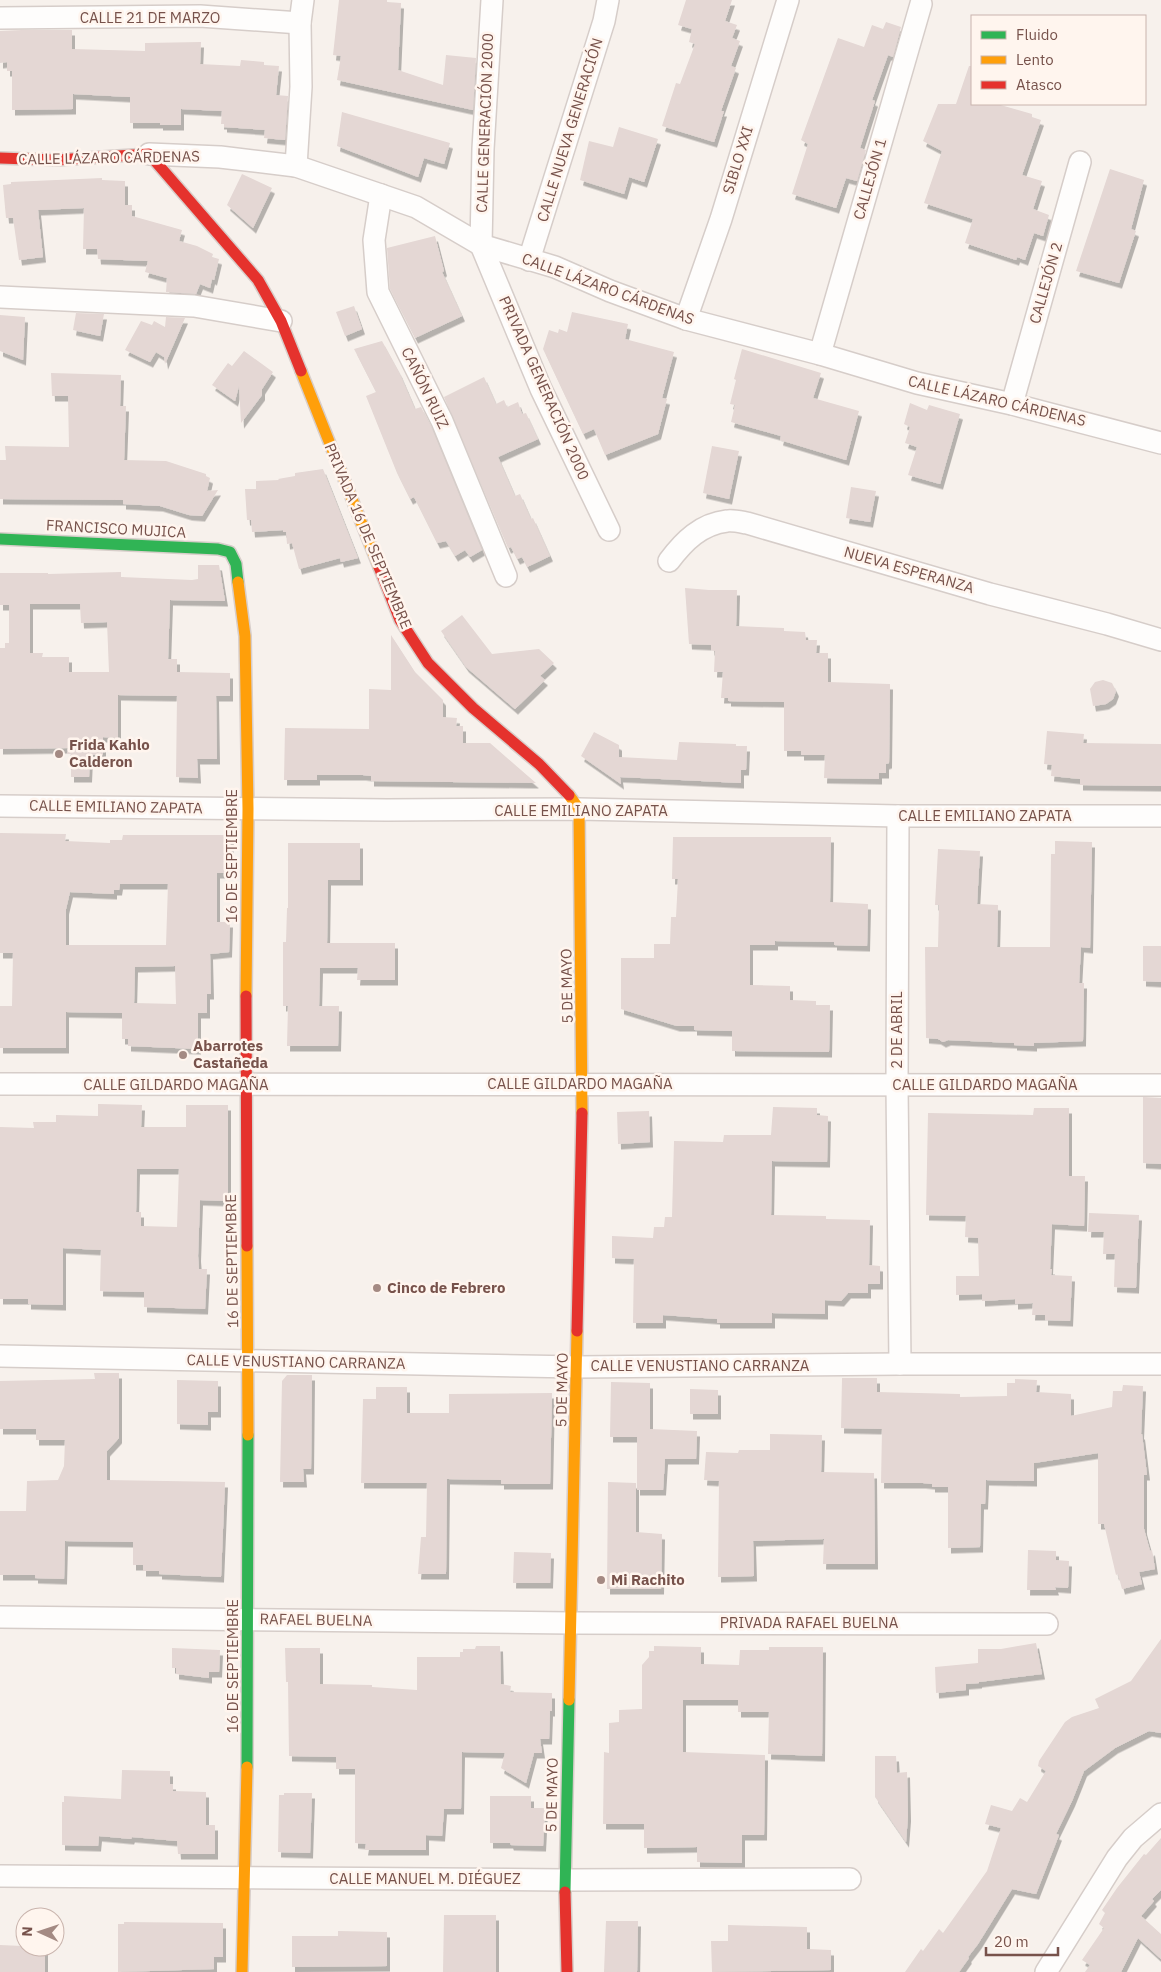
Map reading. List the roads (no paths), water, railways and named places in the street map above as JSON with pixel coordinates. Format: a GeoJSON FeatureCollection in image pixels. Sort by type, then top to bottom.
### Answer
{"type":"FeatureCollection","features":[{"type":"Feature","properties":{"kind":"street"},"geometry":{"type":"LineString","coordinates":[[296,166],[301,87],[300,23],[303,0]]}},
{"type":"Feature","properties":{"kind":"street","name":"CALLE GENERACIÓN 2000"},"geometry":{"type":"LineString","coordinates":[[481,245],[482,148],[492,0]]}},
{"type":"Feature","properties":{"kind":"street","name":"CALLE NUEVA GENERACIÓN"},"geometry":{"type":"LineString","coordinates":[[529,260],[604,21],[608,0]]}},
{"type":"Feature","properties":{"kind":"street","name":"SIBLO XXI"},"geometry":{"type":"LineString","coordinates":[[686,319],[721,219],[788,0]]}},
{"type":"Feature","properties":{"kind":"street","name":"CALLEJÓN 1"},"geometry":{"type":"LineString","coordinates":[[820,354],[921,4]]}},
{"type":"Feature","properties":{"kind":"street","name":"CALLE 21 DE MARZO"},"geometry":{"type":"LineString","coordinates":[[0,18],[200,16],[300,23]]}},
{"type":"Feature","properties":{"kind":"street","name":"CALLE LÁZARO CÁRDENAS"},"geometry":{"type":"LineString","coordinates":[[0,158],[15,160],[78,159],[149,154],[220,157],[296,166],[416,207],[481,245],[555,267],[610,291],[686,319],[820,354],[917,383],[1012,404],[1161,443]]}},
{"type":"Feature","properties":{"kind":"street","name":"PRIVADA 16 DE SEPTIEMBRE"},"geometry":{"type":"LineString","coordinates":[[149,154],[258,280],[281,321],[400,620],[428,663],[473,708],[539,764],[564,789],[579,809]]}},
{"type":"Feature","properties":{"kind":"street","name":"CALLEJÓN 2"},"geometry":{"type":"LineString","coordinates":[[1012,404],[1080,162]]}},
{"type":"Feature","properties":{"kind":"street","name":"CAÑÓN RUIZ"},"geometry":{"type":"LineString","coordinates":[[381,195],[374,240],[378,292],[442,421],[506,576]]}},
{"type":"Feature","properties":{"kind":"street","name":"PRIVADA GENERACIÓN 2000"},"geometry":{"type":"LineString","coordinates":[[481,245],[541,390],[610,530]]}},
{"type":"Feature","properties":{"kind":"street"},"geometry":{"type":"LineString","coordinates":[[0,297],[194,306],[281,321]]}},
{"type":"Feature","properties":{"kind":"street","name":"NUEVA ESPERANZA"},"geometry":{"type":"LineString","coordinates":[[669,561],[684,541],[703,528],[727,520],[747,523],[990,594],[1108,624],[1161,640]]}},
{"type":"Feature","properties":{"kind":"street","name":"FRANCISCO MUJICA"},"geometry":{"type":"LineString","coordinates":[[0,539],[218,548],[230,552]]}},
{"type":"Feature","properties":{"kind":"street","name":"16 DE SEPTIEMBRE"},"geometry":{"type":"LineString","coordinates":[[230,552],[236,564],[244,636],[248,809],[245,1085],[248,1361],[248,1745],[243,1877],[242,1972]]}},
{"type":"Feature","properties":{"kind":"street","name":"CALLE EMILIANO ZAPATA"},"geometry":{"type":"LineString","coordinates":[[0,806],[387,810],[579,809],[898,816],[1161,816]]}},
{"type":"Feature","properties":{"kind":"street","name":"5 DE MAYO"},"geometry":{"type":"LineString","coordinates":[[567,1972],[565,1880],[583,1084],[579,809]]}},
{"type":"Feature","properties":{"kind":"street","name":"2 DE ABRIL"},"geometry":{"type":"LineString","coordinates":[[898,816],[897,1086],[900,1364]]}},
{"type":"Feature","properties":{"kind":"street","name":"CALLE GILDARDO MAGAÑA"},"geometry":{"type":"LineString","coordinates":[[0,1084],[1161,1085]]}},
{"type":"Feature","properties":{"kind":"street","name":"CALLE VENUSTIANO CARRANZA"},"geometry":{"type":"LineString","coordinates":[[0,1356],[577,1367],[1161,1364]]}},
{"type":"Feature","properties":{"kind":"street","name":"RAFAEL BUELNA"},"geometry":{"type":"LineString","coordinates":[[0,1617],[571,1623]]}},
{"type":"Feature","properties":{"kind":"street","name":"PRIVADA RAFAEL BUELNA"},"geometry":{"type":"LineString","coordinates":[[571,1623],[1047,1624]]}},
{"type":"Feature","properties":{"kind":"street"},"geometry":{"type":"LineString","coordinates":[[1046,1972],[1117,1858],[1133,1838],[1161,1814]]}},
{"type":"Feature","properties":{"kind":"street","name":"CALLE MANUEL M. DIÉGUEZ"},"geometry":{"type":"LineString","coordinates":[[0,1876],[565,1880],[850,1879]]}},
{"type":"Feature","properties":{"kind":"place","name":"Frida Kahlo Calderon"},"geometry":{"type":"Point","coordinates":[59,754]}},
{"type":"Feature","properties":{"kind":"place","name":"Abarrotes Castañeda"},"geometry":{"type":"Point","coordinates":[183,1055]}},
{"type":"Feature","properties":{"kind":"place","name":"Cinco de Febrero"},"geometry":{"type":"Point","coordinates":[377,1288]}},
{"type":"Feature","properties":{"kind":"place","name":"Mi Rachito"},"geometry":{"type":"Point","coordinates":[601,1580]}}]}
